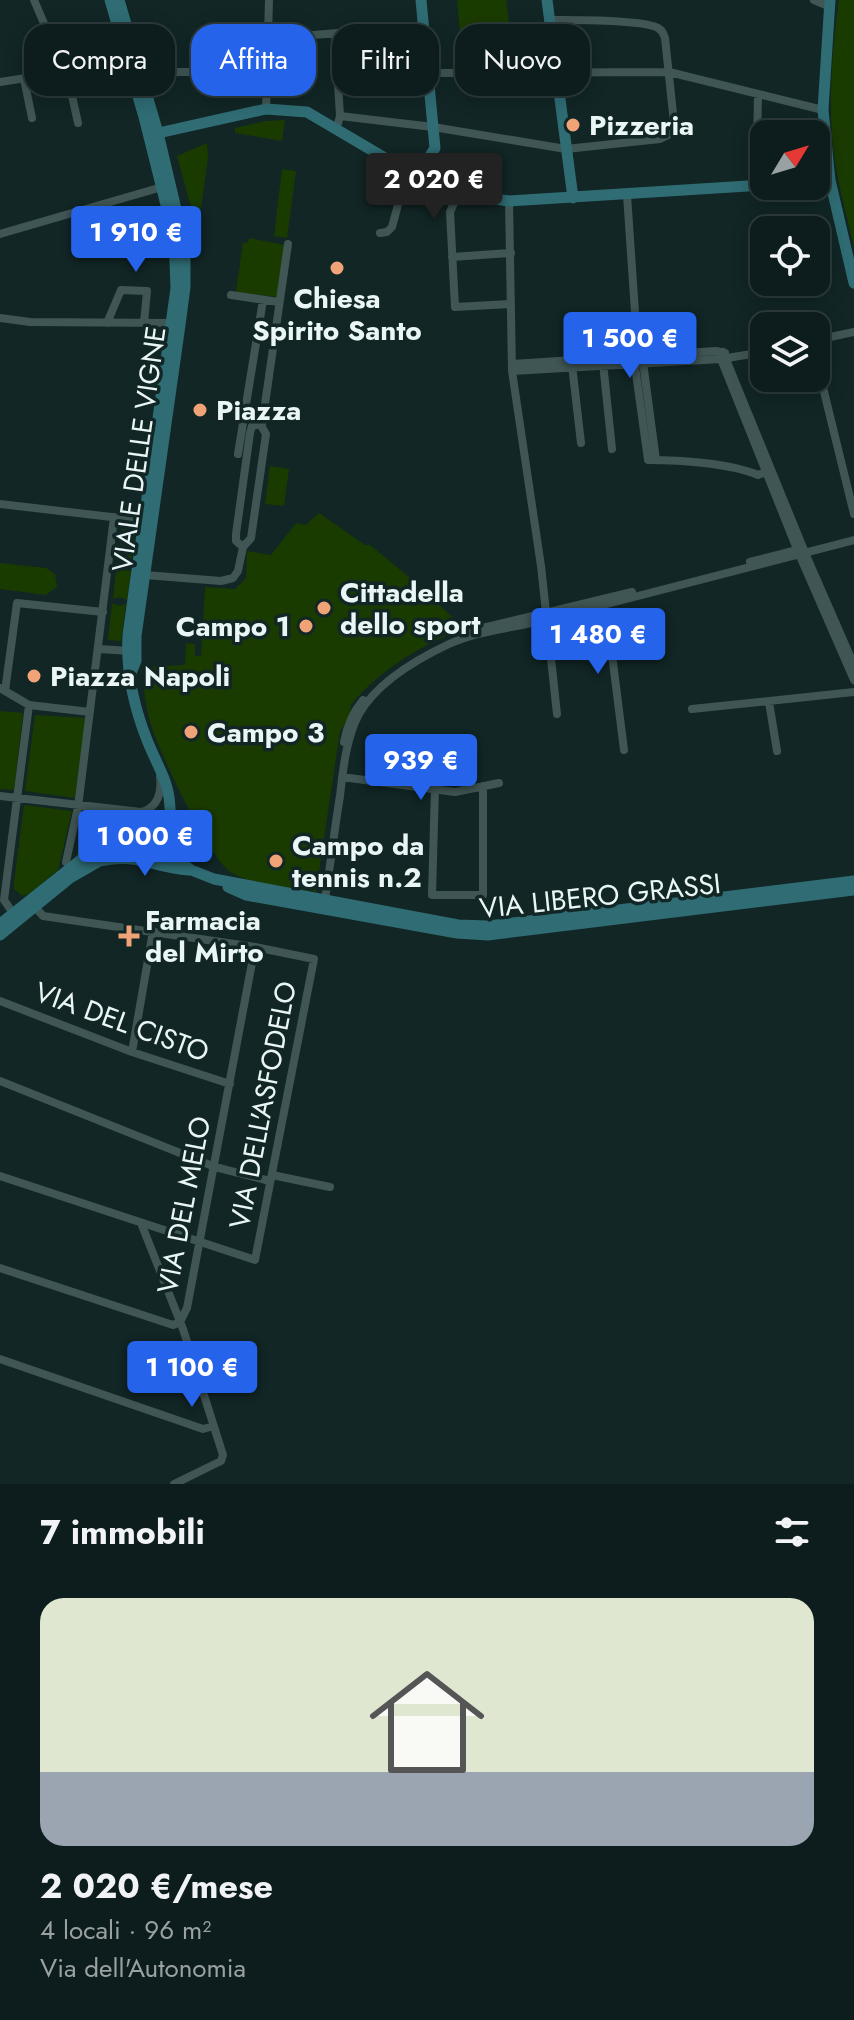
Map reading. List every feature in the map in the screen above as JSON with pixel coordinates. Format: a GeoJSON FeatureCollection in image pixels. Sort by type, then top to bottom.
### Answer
{"type":"FeatureCollection","features":[{"type":"Feature","properties":{"kind":"street"},"geometry":{"type":"LineString","coordinates":[[34,0],[44,24]]}},
{"type":"Feature","properties":{"kind":"street","name":"VIALE DELLE VIGNE"},"geometry":{"type":"LineString","coordinates":[[110,0],[119,24]]}},
{"type":"Feature","properties":{"kind":"street","name":"VIALE DELLE VIGNE"},"geometry":{"type":"LineString","coordinates":[[119,0],[125,24]]}},
{"type":"Feature","properties":{"kind":"street"},"geometry":{"type":"LineString","coordinates":[[268,24],[269,0]]}},
{"type":"Feature","properties":{"kind":"street"},"geometry":{"type":"LineString","coordinates":[[421,0],[424,24]]}},
{"type":"Feature","properties":{"kind":"street"},"geometry":{"type":"LineString","coordinates":[[547,0],[550,24]]}},
{"type":"Feature","properties":{"kind":"street"},"geometry":{"type":"LineString","coordinates":[[814,0],[829,3],[824,120]]}},
{"type":"Feature","properties":{"kind":"street"},"geometry":{"type":"LineString","coordinates":[[153,134],[266,109],[307,112],[338,122],[433,127],[566,149],[660,139],[670,134],[674,123],[665,38],[661,31],[655,27],[589,20],[549,20]]}},
{"type":"Feature","properties":{"kind":"street"},"geometry":{"type":"LineString","coordinates":[[590,71],[669,72],[823,110]]}},
{"type":"Feature","properties":{"kind":"street"},"geometry":{"type":"LineString","coordinates":[[0,82],[24,79]]}},
{"type":"Feature","properties":{"kind":"street"},"geometry":{"type":"LineString","coordinates":[[758,94],[758,120]]}},
{"type":"Feature","properties":{"kind":"street"},"geometry":{"type":"LineString","coordinates":[[27,96],[32,118]]}},
{"type":"Feature","properties":{"kind":"street"},"geometry":{"type":"LineString","coordinates":[[71,96],[78,123]]}},
{"type":"Feature","properties":{"kind":"street","name":"VIALE DELLE VIGNE"},"geometry":{"type":"LineString","coordinates":[[132,651],[145,575],[148,521],[185,287],[185,247],[143,96]]}},
{"type":"Feature","properties":{"kind":"street"},"geometry":{"type":"LineString","coordinates":[[266,96],[266,109]]}},
{"type":"Feature","properties":{"kind":"street"},"geometry":{"type":"LineString","coordinates":[[337,96],[338,122],[358,143],[412,173],[459,192],[509,201],[750,186]]}},
{"type":"Feature","properties":{"kind":"street"},"geometry":{"type":"LineString","coordinates":[[380,233],[392,227],[412,173],[435,148],[430,96]]}},
{"type":"Feature","properties":{"kind":"street"},"geometry":{"type":"LineString","coordinates":[[559,96],[573,198]]}},
{"type":"Feature","properties":{"kind":"street","name":"VIALE DELLE VIGNE"},"geometry":{"type":"LineString","coordinates":[[153,134],[175,247],[176,288],[131,673],[139,719],[167,780],[171,799],[165,822]]}},
{"type":"Feature","properties":{"kind":"street"},"geometry":{"type":"LineString","coordinates":[[830,180],[854,283]]}},
{"type":"Feature","properties":{"kind":"street"},"geometry":{"type":"LineString","coordinates":[[0,234],[162,187]]}},
{"type":"Feature","properties":{"kind":"street"},"geometry":{"type":"LineString","coordinates":[[459,192],[450,212],[455,307],[511,304]]}},
{"type":"Feature","properties":{"kind":"street"},"geometry":{"type":"LineString","coordinates":[[627,195],[635,312]]}},
{"type":"Feature","properties":{"kind":"street"},"geometry":{"type":"LineString","coordinates":[[509,201],[512,368],[557,714]]}},
{"type":"Feature","properties":{"kind":"street"},"geometry":{"type":"LineString","coordinates":[[145,575],[221,581],[233,578],[238,571],[243,547],[251,538],[266,434],[262,420],[288,244]]}},
{"type":"Feature","properties":{"kind":"street"},"geometry":{"type":"LineString","coordinates":[[452,257],[511,253]]}},
{"type":"Feature","properties":{"kind":"street"},"geometry":{"type":"LineString","coordinates":[[107,323],[121,290],[147,291],[144,323]]}},
{"type":"Feature","properties":{"kind":"street"},"geometry":{"type":"LineString","coordinates":[[231,295],[279,302]]}},
{"type":"Feature","properties":{"kind":"street"},"geometry":{"type":"LineString","coordinates":[[238,454],[263,300]]}},
{"type":"Feature","properties":{"kind":"street"},"geometry":{"type":"LineString","coordinates":[[0,318],[30,322],[171,323]]}},
{"type":"Feature","properties":{"kind":"street"},"geometry":{"type":"LineString","coordinates":[[830,337],[854,332]]}},
{"type":"Feature","properties":{"kind":"street"},"geometry":{"type":"LineString","coordinates":[[724,356],[766,472],[854,665]]}},
{"type":"Feature","properties":{"kind":"street"},"geometry":{"type":"LineString","coordinates":[[724,356],[854,680]]}},
{"type":"Feature","properties":{"kind":"street"},"geometry":{"type":"LineString","coordinates":[[512,368],[750,356]]}},
{"type":"Feature","properties":{"kind":"street"},"geometry":{"type":"LineString","coordinates":[[638,360],[648,460],[747,470],[758,475],[766,472]]}},
{"type":"Feature","properties":{"kind":"street"},"geometry":{"type":"LineString","coordinates":[[603,362],[612,449]]}},
{"type":"Feature","properties":{"kind":"street"},"geometry":{"type":"LineString","coordinates":[[572,364],[581,443]]}},
{"type":"Feature","properties":{"kind":"street"},"geometry":{"type":"LineString","coordinates":[[824,392],[854,514]]}},
{"type":"Feature","properties":{"kind":"street"},"geometry":{"type":"LineString","coordinates":[[245,413],[262,420]]}},
{"type":"Feature","properties":{"kind":"street"},"geometry":{"type":"LineString","coordinates":[[243,547],[236,541],[236,534],[250,433],[252,426],[262,420]]}},
{"type":"Feature","properties":{"kind":"street"},"geometry":{"type":"LineString","coordinates":[[0,504],[148,521]]}},
{"type":"Feature","properties":{"kind":"street"},"geometry":{"type":"LineString","coordinates":[[66,862],[78,807],[114,517]]}},
{"type":"Feature","properties":{"kind":"street"},"geometry":{"type":"LineString","coordinates":[[322,905],[346,747],[357,717],[368,701],[418,658],[458,635],[605,601],[793,551],[802,554],[854,540]]}},
{"type":"Feature","properties":{"kind":"street"},"geometry":{"type":"LineString","coordinates":[[605,601],[624,750]]}},
{"type":"Feature","properties":{"kind":"street"},"geometry":{"type":"LineString","coordinates":[[90,712],[29,705],[3,690],[17,603],[103,612]]}},
{"type":"Feature","properties":{"kind":"street"},"geometry":{"type":"LineString","coordinates":[[99,649],[132,651]]}},
{"type":"Feature","properties":{"kind":"street"},"geometry":{"type":"LineString","coordinates":[[692,709],[854,692]]}},
{"type":"Feature","properties":{"kind":"street"},"geometry":{"type":"LineString","coordinates":[[769,702],[777,751]]}},
{"type":"Feature","properties":{"kind":"street"},"geometry":{"type":"LineString","coordinates":[[13,913],[4,900],[29,705]]}},
{"type":"Feature","properties":{"kind":"street"},"geometry":{"type":"LineString","coordinates":[[336,805],[346,747]]}},
{"type":"Feature","properties":{"kind":"street"},"geometry":{"type":"LineString","coordinates":[[0,796],[78,807],[148,810],[160,794],[158,766]]}},
{"type":"Feature","properties":{"kind":"street"},"geometry":{"type":"LineString","coordinates":[[342,777],[455,792],[499,783]]}},
{"type":"Feature","properties":{"kind":"street"},"geometry":{"type":"LineString","coordinates":[[435,788],[432,895],[483,895],[483,786]]}},
{"type":"Feature","properties":{"kind":"street"},"geometry":{"type":"LineString","coordinates":[[0,924],[83,858],[124,846],[147,831],[153,823],[165,822],[176,835],[168,846],[156,849],[150,844],[147,831]]}},
{"type":"Feature","properties":{"kind":"street"},"geometry":{"type":"LineString","coordinates":[[124,846],[150,844]]}},
{"type":"Feature","properties":{"kind":"street"},"geometry":{"type":"LineString","coordinates":[[168,846],[177,860],[191,870]]}},
{"type":"Feature","properties":{"kind":"street"},"geometry":{"type":"LineString","coordinates":[[0,935],[107,852]]}},
{"type":"Feature","properties":{"kind":"street"},"geometry":{"type":"LineString","coordinates":[[96,863],[115,858],[138,858],[175,869],[191,870]]}},
{"type":"Feature","properties":{"kind":"street","name":"VIA LIBERO GRASSI"},"geometry":{"type":"LineString","coordinates":[[191,870],[246,895],[458,925],[488,926],[854,881]]}},
{"type":"Feature","properties":{"kind":"street","name":"VIA LIBERO GRASSI"},"geometry":{"type":"LineString","coordinates":[[322,905],[457,933],[488,935],[854,890]]}},
{"type":"Feature","properties":{"kind":"street"},"geometry":{"type":"LineString","coordinates":[[35,907],[43,916],[255,947]]}},
{"type":"Feature","properties":{"kind":"street"},"geometry":{"type":"LineString","coordinates":[[132,1052],[153,931]]}},
{"type":"Feature","properties":{"kind":"street","name":"VIA DELL'ASFODELO"},"geometry":{"type":"LineString","coordinates":[[198,1242],[255,1260],[314,959],[255,947]]}},
{"type":"Feature","properties":{"kind":"street","name":"VIA DEL MELO"},"geometry":{"type":"LineString","coordinates":[[217,1438],[180,1322],[187,1308],[255,947]]}},
{"type":"Feature","properties":{"kind":"street","name":"VIA DEL CISTO"},"geometry":{"type":"LineString","coordinates":[[0,1001],[132,1052],[230,1084]]}},
{"type":"Feature","properties":{"kind":"street"},"geometry":{"type":"LineString","coordinates":[[0,1081],[215,1167],[330,1187]]}},
{"type":"Feature","properties":{"kind":"street"},"geometry":{"type":"LineString","coordinates":[[0,1176],[198,1242]]}},
{"type":"Feature","properties":{"kind":"street"},"geometry":{"type":"LineString","coordinates":[[0,1268],[173,1325],[180,1322],[141,1223]]}},
{"type":"Feature","properties":{"kind":"street"},"geometry":{"type":"LineString","coordinates":[[0,1359],[203,1429],[217,1438],[223,1455],[221,1461],[174,1484]]}},
{"type":"Feature","properties":{"kind":"street"},"geometry":{"type":"LineString","coordinates":[[203,1429],[214,1426]]}},
{"type":"Feature","properties":{"kind":"green space"},"geometry":{"type":"Polygon","coordinates":[[[457,0],[506,0],[509,24],[459,24],[457,0]]]}},
{"type":"Feature","properties":{"kind":"green space"},"geometry":{"type":"Polygon","coordinates":[[[839,0],[854,0],[854,247],[837,173],[831,122],[839,0]]]}},
{"type":"Feature","properties":{"kind":"green space"},"geometry":{"type":"Polygon","coordinates":[[[285,120],[282,141],[235,133],[235,128],[285,120]]]}},
{"type":"Feature","properties":{"kind":"green space"},"geometry":{"type":"Polygon","coordinates":[[[207,143],[208,157],[199,223],[196,226],[177,156],[207,143]]]}},
{"type":"Feature","properties":{"kind":"green space"},"geometry":{"type":"Polygon","coordinates":[[[282,169],[296,171],[287,238],[274,236],[282,169]]]}},
{"type":"Feature","properties":{"kind":"green space"},"geometry":{"type":"Polygon","coordinates":[[[249,238],[286,245],[278,297],[236,292],[243,242],[248,243],[249,238]]]}},
{"type":"Feature","properties":{"kind":"green space"},"geometry":{"type":"Polygon","coordinates":[[[270,466],[289,469],[284,506],[265,504],[270,466]]]}},
{"type":"Feature","properties":{"kind":"green space"},"geometry":{"type":"Polygon","coordinates":[[[319,513],[365,545],[370,545],[464,628],[402,660],[362,692],[351,705],[350,716],[340,731],[316,892],[240,877],[232,873],[211,849],[175,782],[152,728],[142,667],[185,665],[186,643],[195,644],[195,656],[201,656],[205,587],[235,589],[246,578],[247,551],[271,555],[296,523],[306,525],[319,513]]]}},
{"type":"Feature","properties":{"kind":"green space"},"geometry":{"type":"Polygon","coordinates":[[[122,527],[135,530],[131,568],[125,564],[117,566],[122,527]]]}},
{"type":"Feature","properties":{"kind":"green space"},"geometry":{"type":"Polygon","coordinates":[[[0,563],[46,568],[55,574],[57,587],[46,595],[0,589],[0,563]]]}},
{"type":"Feature","properties":{"kind":"green space"},"geometry":{"type":"Polygon","coordinates":[[[116,569],[131,571],[127,600],[120,597],[113,599],[116,569]]]}},
{"type":"Feature","properties":{"kind":"green space"},"geometry":{"type":"Polygon","coordinates":[[[112,603],[120,606],[126,603],[121,641],[108,640],[112,603]]]}},
{"type":"Feature","properties":{"kind":"green space"},"geometry":{"type":"Polygon","coordinates":[[[0,711],[23,713],[14,790],[0,789],[0,711]]]}},
{"type":"Feature","properties":{"kind":"green space"},"geometry":{"type":"Polygon","coordinates":[[[35,715],[86,718],[75,798],[25,791],[35,715]]]}},
{"type":"Feature","properties":{"kind":"green space"},"geometry":{"type":"Polygon","coordinates":[[[24,805],[72,811],[58,870],[22,896],[14,889],[14,882],[24,805]]]}},
{"type":"Feature","properties":{"kind":"green space"},"geometry":{"type":"Polygon","coordinates":[[[86,812],[142,820],[132,834],[76,856],[86,812]]]}},
{"type":"Feature","properties":{"kind":"place","name":"Pizzeria"},"geometry":{"type":"Point","coordinates":[573,125]}},
{"type":"Feature","properties":{"kind":"place","name":"Chiesa Spirito Santo"},"geometry":{"type":"Point","coordinates":[337,268]}},
{"type":"Feature","properties":{"kind":"place","name":"Piazza"},"geometry":{"type":"Point","coordinates":[200,410]}},
{"type":"Feature","properties":{"kind":"place","name":"Cittadella dello sport"},"geometry":{"type":"Point","coordinates":[324,608]}},
{"type":"Feature","properties":{"kind":"place","name":"Campo 1"},"geometry":{"type":"Point","coordinates":[306,626]}},
{"type":"Feature","properties":{"kind":"place","name":"Piazza Napoli"},"geometry":{"type":"Point","coordinates":[34,676]}},
{"type":"Feature","properties":{"kind":"place","name":"Campo 3"},"geometry":{"type":"Point","coordinates":[191,732]}},
{"type":"Feature","properties":{"kind":"place","name":"Campo da tennis n.2"},"geometry":{"type":"Point","coordinates":[276,861]}},
{"type":"Feature","properties":{"kind":"place","name":"Farmacia del Mirto"},"geometry":{"type":"Point","coordinates":[129,936]}}]}
